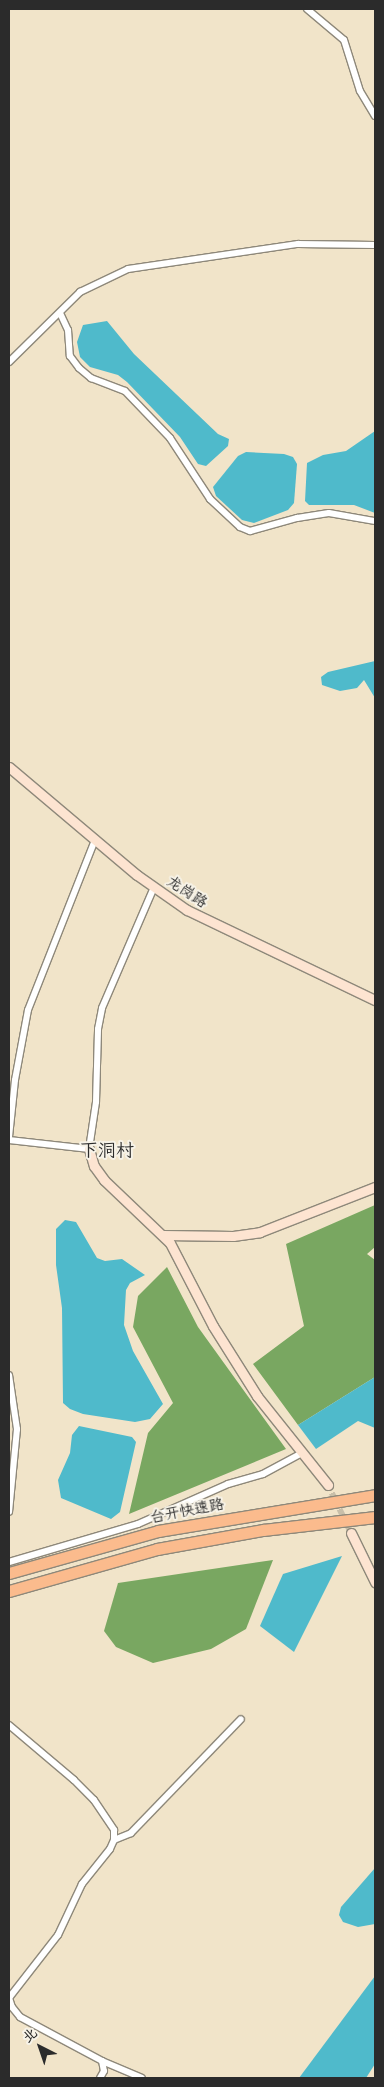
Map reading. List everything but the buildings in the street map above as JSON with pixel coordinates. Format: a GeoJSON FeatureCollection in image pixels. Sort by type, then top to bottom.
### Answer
{"type":"FeatureCollection","features":[{"type":"Feature","properties":{"kind":"highway","name":"台开快速路"},"geometry":{"type":"LineString","coordinates":[[9,1573],[177,1527],[375,1495]]}},
{"type":"Feature","properties":{"kind":"highway","name":"台开快速路"},"geometry":{"type":"LineString","coordinates":[[9,1591],[129,1556],[184,1544],[375,1517]]}},
{"type":"Feature","properties":{"kind":"street"},"geometry":{"type":"LineString","coordinates":[[307,9],[336,30],[347,44],[360,91],[375,116]]}},
{"type":"Feature","properties":{"kind":"street"},"geometry":{"type":"LineString","coordinates":[[9,362],[86,288],[128,269],[298,244],[375,244]]}},
{"type":"Feature","properties":{"kind":"street"},"geometry":{"type":"LineString","coordinates":[[60,313],[68,330],[70,356],[79,368],[91,378],[125,391],[170,438],[210,498],[240,528],[250,531],[329,513],[375,521]]}},
{"type":"Feature","properties":{"kind":"street","name":"龙岗路"},"geometry":{"type":"LineString","coordinates":[[9,767],[94,840],[154,887],[207,922],[375,1000]]}},
{"type":"Feature","properties":{"kind":"street"},"geometry":{"type":"LineString","coordinates":[[89,1149],[9,1139],[15,1080],[28,1010],[94,840]]}},
{"type":"Feature","properties":{"kind":"street"},"geometry":{"type":"LineString","coordinates":[[154,887],[102,1008],[98,1029],[96,1102],[89,1149],[94,1166],[104,1180],[164,1235],[177,1254],[232,1356],[257,1396],[328,1485]]}},
{"type":"Feature","properties":{"kind":"street"},"geometry":{"type":"LineString","coordinates":[[164,1235],[233,1236],[260,1232],[375,1187]]}},
{"type":"Feature","properties":{"kind":"street"},"geometry":{"type":"LineString","coordinates":[[9,1375],[17,1436],[9,1512]]}},
{"type":"Feature","properties":{"kind":"street"},"geometry":{"type":"LineString","coordinates":[[9,1562],[138,1524],[228,1484],[263,1474],[302,1452]]}},
{"type":"Feature","properties":{"kind":"street"},"geometry":{"type":"LineString","coordinates":[[351,1533],[375,1582]]}},
{"type":"Feature","properties":{"kind":"street"},"geometry":{"type":"LineString","coordinates":[[142,2078],[102,2061],[20,2017],[12,2007],[9,1998],[58,1935],[82,1884],[114,1840],[131,1833],[242,1719]]}},
{"type":"Feature","properties":{"kind":"street"},"geometry":{"type":"LineString","coordinates":[[9,1725],[94,1800],[114,1830],[114,1840]]}},
{"type":"Feature","properties":{"kind":"street"},"geometry":{"type":"LineString","coordinates":[[100,2078],[104,2071],[102,2061]]}},
{"type":"Feature","properties":{"kind":"green space"},"geometry":{"type":"Polygon","coordinates":[[[375,1205],[375,1247],[367,1254],[375,1260],[375,1377],[298,1425],[253,1364],[304,1326],[286,1244],[375,1205]]]}},
{"type":"Feature","properties":{"kind":"green space"},"geometry":{"type":"Polygon","coordinates":[[[167,1267],[198,1327],[286,1449],[129,1514],[148,1433],[173,1403],[133,1327],[138,1296],[167,1267]]]}},
{"type":"Feature","properties":{"kind":"green space"},"geometry":{"type":"Polygon","coordinates":[[[273,1560],[246,1629],[211,1649],[153,1663],[116,1647],[104,1631],[118,1583],[273,1560]]]}},
{"type":"Feature","properties":{"kind":"water"},"geometry":{"type":"Polygon","coordinates":[[[107,321],[134,354],[218,434],[229,439],[228,446],[206,466],[198,464],[180,437],[127,382],[118,375],[90,367],[80,357],[77,342],[83,325],[107,321]]]}},
{"type":"Feature","properties":{"kind":"water"},"geometry":{"type":"Polygon","coordinates":[[[375,431],[375,513],[354,505],[309,505],[305,501],[307,463],[323,455],[346,451],[375,431]]]}},
{"type":"Feature","properties":{"kind":"water"},"geometry":{"type":"Polygon","coordinates":[[[246,452],[284,454],[293,457],[297,464],[294,503],[288,510],[254,523],[242,520],[216,496],[213,487],[238,456],[246,452]]]}},
{"type":"Feature","properties":{"kind":"water"},"geometry":{"type":"Polygon","coordinates":[[[375,661],[375,698],[364,680],[357,688],[340,691],[322,685],[321,677],[328,672],[375,661]]]}},
{"type":"Feature","properties":{"kind":"water"},"geometry":{"type":"Polygon","coordinates":[[[65,1220],[76,1222],[97,1258],[105,1261],[122,1259],[145,1275],[130,1283],[126,1290],[124,1325],[133,1351],[163,1404],[150,1419],[135,1422],[83,1414],[70,1409],[63,1403],[62,1308],[56,1265],[56,1229],[65,1220]]]}},
{"type":"Feature","properties":{"kind":"water"},"geometry":{"type":"Polygon","coordinates":[[[375,1377],[375,1428],[358,1421],[316,1449],[298,1425],[375,1377]]]}},
{"type":"Feature","properties":{"kind":"water"},"geometry":{"type":"Polygon","coordinates":[[[79,1426],[132,1437],[136,1442],[120,1512],[111,1519],[61,1498],[58,1480],[70,1453],[72,1435],[79,1426]]]}},
{"type":"Feature","properties":{"kind":"water"},"geometry":{"type":"Polygon","coordinates":[[[342,1556],[294,1652],[260,1626],[283,1574],[342,1556]]]}},
{"type":"Feature","properties":{"kind":"water"},"geometry":{"type":"Polygon","coordinates":[[[375,1868],[375,1924],[358,1927],[343,1922],[339,1915],[341,1907],[375,1868]]]}},
{"type":"Feature","properties":{"kind":"water"},"geometry":{"type":"Polygon","coordinates":[[[375,1976],[375,2064],[366,2078],[299,2078],[375,1976]]]}},
{"type":"Feature","properties":{"kind":"tunnel"},"geometry":{"type":"LineString","coordinates":[[328,1485],[351,1533]]}},
{"type":"Feature","properties":{"kind":"district","name":"下洞村"},"geometry":{"type":"Point","coordinates":[107,1151]}}]}
